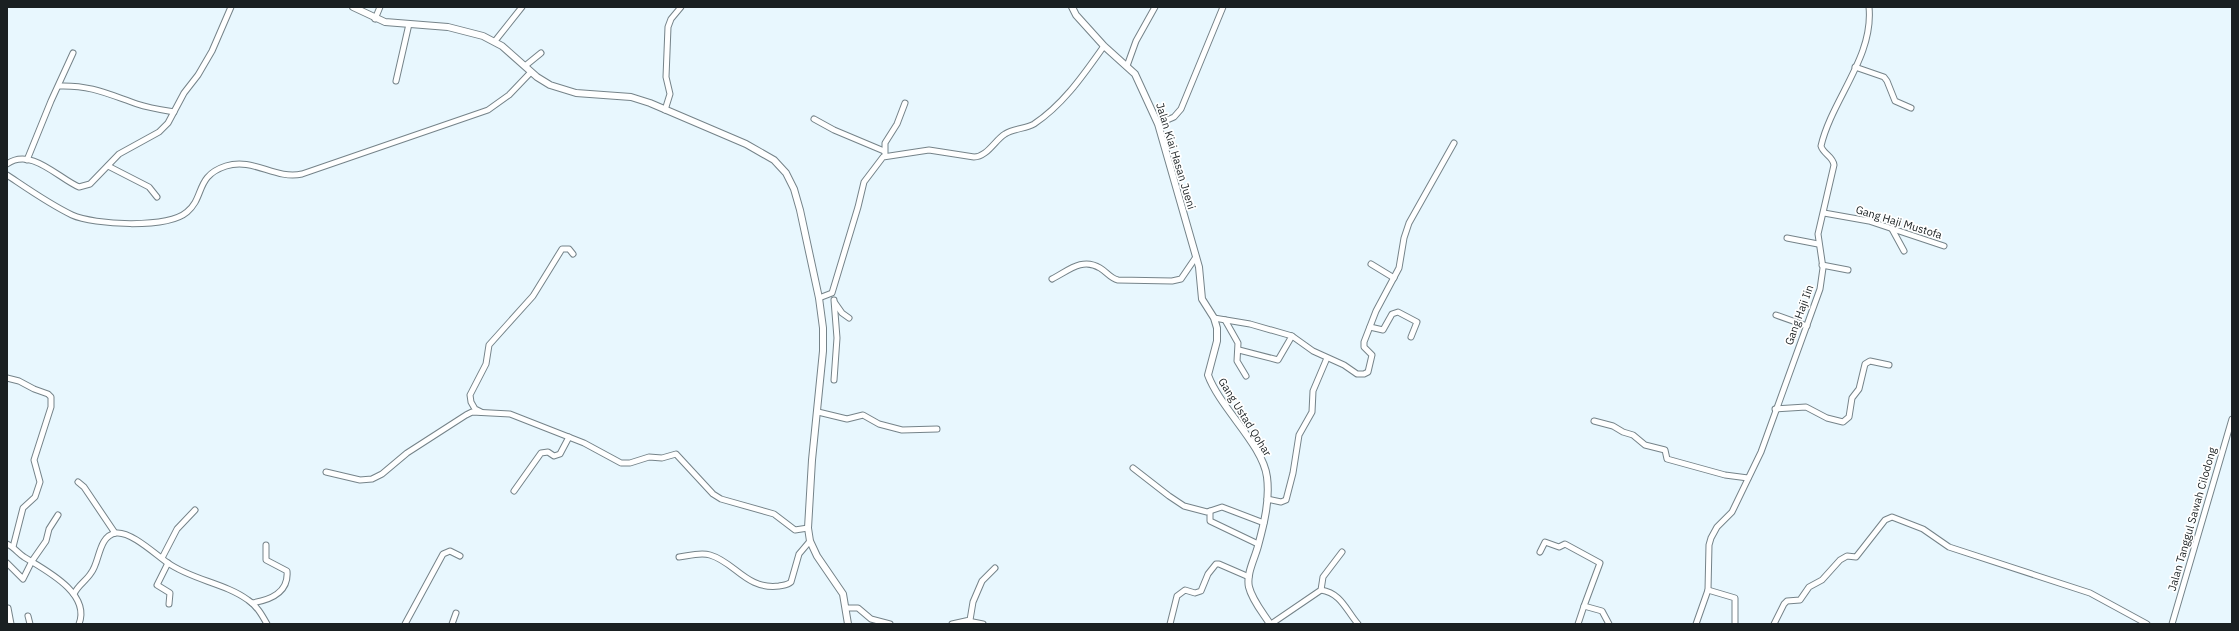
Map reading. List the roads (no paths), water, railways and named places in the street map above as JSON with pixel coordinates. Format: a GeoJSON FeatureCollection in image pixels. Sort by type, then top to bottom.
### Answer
{"type":"FeatureCollection","features":[{"type":"Feature","properties":{"kind":"street"},"geometry":{"type":"LineString","coordinates":[[7,164],[13,160],[37,162],[82,187],[90,184],[127,149],[163,129],[212,51],[231,7]]}},
{"type":"Feature","properties":{"kind":"street"},"geometry":{"type":"LineString","coordinates":[[353,7],[375,19],[391,23],[456,29],[495,41],[545,83],[565,90],[585,94],[631,97],[753,148],[770,157],[783,169],[791,181],[797,198],[819,298],[823,340],[818,412],[812,460],[808,528],[810,541],[819,561],[842,591],[848,624]]}},
{"type":"Feature","properties":{"kind":"street"},"geometry":{"type":"LineString","coordinates":[[365,14],[368,7]]}},
{"type":"Feature","properties":{"kind":"street"},"geometry":{"type":"LineString","coordinates":[[375,19],[380,7]]}},
{"type":"Feature","properties":{"kind":"street"},"geometry":{"type":"LineString","coordinates":[[495,41],[522,7]]}},
{"type":"Feature","properties":{"kind":"street"},"geometry":{"type":"LineString","coordinates":[[665,110],[670,94],[666,77],[668,26],[671,19],[681,7]]}},
{"type":"Feature","properties":{"kind":"street","name":"Jalan Kiai Hasan Jueni"},"geometry":{"type":"LineString","coordinates":[[1072,7],[1076,16],[1104,46],[1138,78],[1158,124],[1199,266]]}},
{"type":"Feature","properties":{"kind":"street"},"geometry":{"type":"LineString","coordinates":[[1126,66],[1136,41],[1154,7]]}},
{"type":"Feature","properties":{"kind":"street"},"geometry":{"type":"LineString","coordinates":[[1158,124],[1174,117],[1181,109],[1223,7]]}},
{"type":"Feature","properties":{"kind":"street","name":"Gang Haji Iin"},"geometry":{"type":"LineString","coordinates":[[1696,624],[1708,590],[1709,545],[1711,538],[1717,527],[1732,512],[1761,452],[1775,409],[1820,288],[1822,265],[1818,244],[1818,234],[1834,165],[1832,158],[1822,150],[1821,143],[1856,67],[1867,32],[1869,7]]}},
{"type":"Feature","properties":{"kind":"street"},"geometry":{"type":"LineString","coordinates":[[396,81],[409,24]]}},
{"type":"Feature","properties":{"kind":"street"},"geometry":{"type":"LineString","coordinates":[[814,119],[884,153],[933,150],[980,157],[1005,134],[1032,125],[1058,104],[1080,81],[1104,46]]}},
{"type":"Feature","properties":{"kind":"street"},"geometry":{"type":"LineString","coordinates":[[27,160],[50,101],[59,86],[73,52]]}},
{"type":"Feature","properties":{"kind":"street"},"geometry":{"type":"LineString","coordinates":[[525,66],[540,53]]}},
{"type":"Feature","properties":{"kind":"street"},"geometry":{"type":"LineString","coordinates":[[1856,67],[1884,77],[1895,101],[1911,108]]}},
{"type":"Feature","properties":{"kind":"street"},"geometry":{"type":"LineString","coordinates":[[7,175],[57,206],[78,217],[126,224],[169,221],[181,217],[188,211],[204,180],[224,166],[236,164],[256,165],[289,176],[307,173],[488,110],[509,94],[531,72]]}},
{"type":"Feature","properties":{"kind":"street"},"geometry":{"type":"LineString","coordinates":[[59,86],[76,86],[102,90],[136,104],[174,112]]}},
{"type":"Feature","properties":{"kind":"street"},"geometry":{"type":"LineString","coordinates":[[834,380],[836,334],[834,300],[832,293],[857,211],[864,182],[884,153],[886,140],[896,124],[905,103]]}},
{"type":"Feature","properties":{"kind":"street"},"geometry":{"type":"LineString","coordinates":[[1214,318],[1292,336],[1313,351],[1357,374],[1366,373],[1370,367],[1372,355],[1364,344],[1370,327],[1401,262],[1404,238],[1409,223],[1454,143]]}},
{"type":"Feature","properties":{"kind":"street"},"geometry":{"type":"LineString","coordinates":[[108,166],[149,188],[157,197]]}},
{"type":"Feature","properties":{"kind":"street","name":"Gang Haji Mustofa"},"geometry":{"type":"LineString","coordinates":[[1824,213],[1869,222],[1944,246]]}},
{"type":"Feature","properties":{"kind":"street"},"geometry":{"type":"LineString","coordinates":[[1892,229],[1904,251]]}},
{"type":"Feature","properties":{"kind":"street"},"geometry":{"type":"LineString","coordinates":[[1787,238],[1818,244]]}},
{"type":"Feature","properties":{"kind":"street"},"geometry":{"type":"LineString","coordinates":[[466,414],[471,402],[471,392],[486,364],[490,342],[533,296],[562,249],[569,249],[573,254]]}},
{"type":"Feature","properties":{"kind":"street"},"geometry":{"type":"LineString","coordinates":[[1052,279],[1077,265],[1086,264],[1100,268],[1110,277],[1118,280],[1172,281],[1181,279],[1196,257]]}},
{"type":"Feature","properties":{"kind":"street"},"geometry":{"type":"LineString","coordinates":[[1371,264],[1394,278]]}},
{"type":"Feature","properties":{"kind":"street"},"geometry":{"type":"LineString","coordinates":[[1822,265],[1848,270]]}},
{"type":"Feature","properties":{"kind":"street","name":"Gang Ustad Qohar"},"geometry":{"type":"LineString","coordinates":[[1199,266],[1202,299],[1214,318],[1218,334],[1208,375],[1265,467],[1268,477],[1264,523],[1249,577],[1249,587],[1252,595],[1270,624]]}},
{"type":"Feature","properties":{"kind":"street"},"geometry":{"type":"LineString","coordinates":[[819,298],[832,293]]}},
{"type":"Feature","properties":{"kind":"street"},"geometry":{"type":"LineString","coordinates":[[834,300],[842,313],[849,318]]}},
{"type":"Feature","properties":{"kind":"street"},"geometry":{"type":"LineString","coordinates":[[1370,327],[1383,330],[1392,314],[1398,312],[1417,322],[1411,337]]}},
{"type":"Feature","properties":{"kind":"street"},"geometry":{"type":"LineString","coordinates":[[1776,315],[1807,326]]}},
{"type":"Feature","properties":{"kind":"street"},"geometry":{"type":"LineString","coordinates":[[1225,320],[1235,336],[1239,350],[1237,361],[1246,376]]}},
{"type":"Feature","properties":{"kind":"street"},"geometry":{"type":"LineString","coordinates":[[1239,350],[1278,360],[1292,336]]}},
{"type":"Feature","properties":{"kind":"street"},"geometry":{"type":"LineString","coordinates":[[1267,499],[1281,502],[1286,500],[1293,473],[1299,435],[1312,412],[1313,391],[1327,358]]}},
{"type":"Feature","properties":{"kind":"street"},"geometry":{"type":"LineString","coordinates":[[1775,409],[1806,407],[1827,418],[1844,422],[1849,417],[1852,398],[1859,389],[1867,362],[1889,366]]}},
{"type":"Feature","properties":{"kind":"street"},"geometry":{"type":"LineString","coordinates":[[7,378],[19,381],[48,394],[52,404],[34,460],[40,482],[35,497],[23,508],[13,546]]}},
{"type":"Feature","properties":{"kind":"street"},"geometry":{"type":"LineString","coordinates":[[471,402],[476,410],[485,414]]}},
{"type":"Feature","properties":{"kind":"street"},"geometry":{"type":"LineString","coordinates":[[326,472],[360,480],[372,479],[382,474],[407,453],[466,414],[472,412],[485,414],[510,414],[569,437],[623,464],[649,458],[662,458],[676,454],[713,494],[721,499],[774,514],[795,530],[808,528]]}},
{"type":"Feature","properties":{"kind":"street"},"geometry":{"type":"LineString","coordinates":[[818,412],[846,419],[863,415],[879,424],[902,430],[936,429]]}},
{"type":"Feature","properties":{"kind":"street","name":"Jalan Tanggul Sawah Cilodong"},"geometry":{"type":"LineString","coordinates":[[2172,624],[2232,419]]}},
{"type":"Feature","properties":{"kind":"street"},"geometry":{"type":"LineString","coordinates":[[1594,421],[1613,426],[1623,432],[1633,435],[1645,445],[1665,450],[1667,459],[1725,475],[1748,478]]}},
{"type":"Feature","properties":{"kind":"street"},"geometry":{"type":"LineString","coordinates":[[514,491],[541,453],[548,452],[554,456],[560,454],[569,437]]}},
{"type":"Feature","properties":{"kind":"street"},"geometry":{"type":"LineString","coordinates":[[1134,468],[1178,503],[1191,508],[1210,511],[1222,507],[1264,523]]}},
{"type":"Feature","properties":{"kind":"street"},"geometry":{"type":"LineString","coordinates":[[78,482],[84,487],[115,533],[132,538],[168,563],[244,597],[252,603],[267,624]]}},
{"type":"Feature","properties":{"kind":"street"},"geometry":{"type":"LineString","coordinates":[[162,558],[177,529],[195,510]]}},
{"type":"Feature","properties":{"kind":"street"},"geometry":{"type":"LineString","coordinates":[[1210,511],[1210,520],[1258,544]]}},
{"type":"Feature","properties":{"kind":"street"},"geometry":{"type":"LineString","coordinates":[[7,562],[24,579],[32,561],[46,541],[49,529],[58,515]]}},
{"type":"Feature","properties":{"kind":"street"},"geometry":{"type":"LineString","coordinates":[[1774,624],[1787,601],[1800,600],[1809,587],[1822,580],[1840,560],[1847,556],[1856,557],[1885,520],[1892,517],[1923,529],[1949,547],[2090,593],[2148,624]]}},
{"type":"Feature","properties":{"kind":"street"},"geometry":{"type":"LineString","coordinates":[[74,594],[91,573],[105,540],[115,533]]}},
{"type":"Feature","properties":{"kind":"street"},"geometry":{"type":"LineString","coordinates":[[679,557],[702,554],[711,555],[747,579],[765,586],[776,586],[790,583],[799,554],[810,541]]}},
{"type":"Feature","properties":{"kind":"street"},"geometry":{"type":"LineString","coordinates":[[1540,552],[1545,542],[1559,547],[1567,545],[1600,563],[1578,624]]}},
{"type":"Feature","properties":{"kind":"street"},"geometry":{"type":"LineString","coordinates":[[7,544],[13,546],[22,556],[32,561],[74,594],[81,611],[79,624]]}},
{"type":"Feature","properties":{"kind":"street"},"geometry":{"type":"LineString","coordinates":[[252,603],[272,598],[281,591],[287,581],[287,571],[266,560],[266,545]]}},
{"type":"Feature","properties":{"kind":"street"},"geometry":{"type":"LineString","coordinates":[[405,624],[443,554],[450,551],[460,556]]}},
{"type":"Feature","properties":{"kind":"street"},"geometry":{"type":"LineString","coordinates":[[1321,590],[1323,577],[1342,552]]}},
{"type":"Feature","properties":{"kind":"street"},"geometry":{"type":"LineString","coordinates":[[168,563],[157,585],[170,593],[169,604]]}},
{"type":"Feature","properties":{"kind":"street"},"geometry":{"type":"LineString","coordinates":[[1170,624],[1177,596],[1186,590],[1195,593],[1201,591],[1208,574],[1216,564],[1249,577]]}},
{"type":"Feature","properties":{"kind":"street"},"geometry":{"type":"LineString","coordinates":[[968,621],[971,618],[974,602],[984,578],[995,568]]}},
{"type":"Feature","properties":{"kind":"street"},"geometry":{"type":"LineString","coordinates":[[1270,624],[1321,590],[1330,591],[1340,598],[1348,612],[1358,624]]}},
{"type":"Feature","properties":{"kind":"street"},"geometry":{"type":"LineString","coordinates":[[1708,590],[1735,598],[1737,605],[1736,624]]}},
{"type":"Feature","properties":{"kind":"street"},"geometry":{"type":"LineString","coordinates":[[1584,606],[1602,611],[1609,624]]}},
{"type":"Feature","properties":{"kind":"street"},"geometry":{"type":"LineString","coordinates":[[8,608],[11,624]]}},
{"type":"Feature","properties":{"kind":"street"},"geometry":{"type":"LineString","coordinates":[[846,608],[858,608],[871,619],[890,624]]}},
{"type":"Feature","properties":{"kind":"street"},"geometry":{"type":"LineString","coordinates":[[452,624],[456,613]]}},
{"type":"Feature","properties":{"kind":"street"},"geometry":{"type":"LineString","coordinates":[[28,616],[30,624]]}},
{"type":"Feature","properties":{"kind":"street"},"geometry":{"type":"LineString","coordinates":[[952,624],[968,621],[984,624]]}}]}
